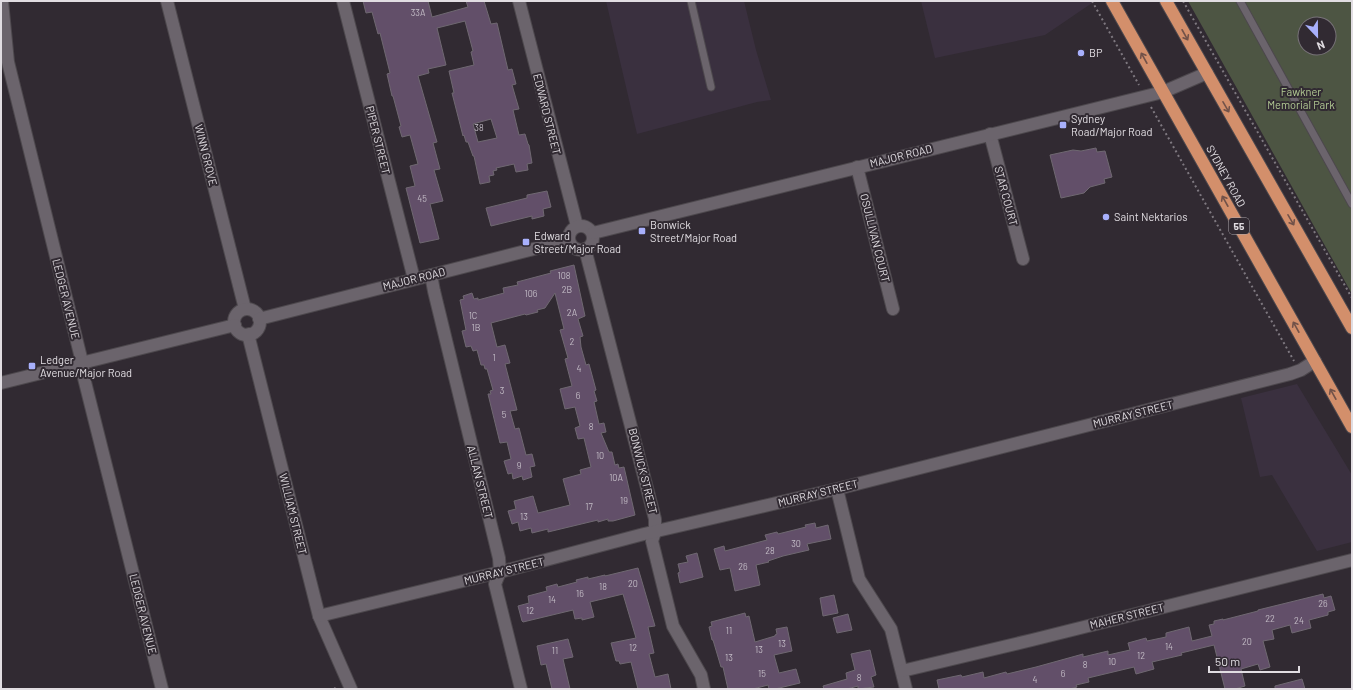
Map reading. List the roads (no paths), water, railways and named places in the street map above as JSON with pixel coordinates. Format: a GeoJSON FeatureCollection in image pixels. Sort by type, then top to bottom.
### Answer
{"type":"FeatureCollection","features":[{"type":"Feature","properties":{"kind":"highway","name":"SYDNEY ROAD"},"geometry":{"type":"LineString","coordinates":[[1112,1],[1352,427]]}},
{"type":"Feature","properties":{"kind":"highway"},"geometry":{"type":"LineString","coordinates":[[1166,1],[1352,328]]}},
{"type":"Feature","properties":{"kind":"street","name":"LEDGER AVENUE"},"geometry":{"type":"LineString","coordinates":[[2,1],[8,62],[82,362],[84,378],[162,689]]}},
{"type":"Feature","properties":{"kind":"street","name":"WINN GROVE"},"geometry":{"type":"LineString","coordinates":[[167,1],[246,309]]}},
{"type":"Feature","properties":{"kind":"street","name":"PIPER STREET"},"geometry":{"type":"LineString","coordinates":[[343,1],[414,279]]}},
{"type":"Feature","properties":{"kind":"street","name":"EDWARD STREET"},"geometry":{"type":"LineString","coordinates":[[519,1],[576,226]]}},
{"type":"Feature","properties":{"kind":"street","name":"MAJOR ROAD"},"geometry":{"type":"LineString","coordinates":[[593,233],[1163,92],[1207,73]]}},
{"type":"Feature","properties":{"kind":"street","name":"STAR COURT"},"geometry":{"type":"LineString","coordinates":[[990,134],[1023,259]]}},
{"type":"Feature","properties":{"kind":"street","name":"OSULLIVAN COURT"},"geometry":{"type":"LineString","coordinates":[[857,167],[893,309]]}},
{"type":"Feature","properties":{"kind":"street"},"geometry":{"type":"LineString","coordinates":[[576,226],[584,226],[593,233],[593,241],[586,249],[582,250],[572,247],[569,240],[569,234],[576,226]]}},
{"type":"Feature","properties":{"kind":"street","name":"MAJOR ROAD"},"geometry":{"type":"LineString","coordinates":[[260,318],[569,240]]}},
{"type":"Feature","properties":{"kind":"street","name":"BONWICK STREET"},"geometry":{"type":"LineString","coordinates":[[586,249],[655,519],[655,532],[652,541],[673,626],[701,675],[704,689]]}},
{"type":"Feature","properties":{"kind":"street","name":"ALLAN STREET"},"geometry":{"type":"LineString","coordinates":[[432,275],[436,299],[499,558],[500,572],[495,584],[521,689]]}},
{"type":"Feature","properties":{"kind":"street"},"geometry":{"type":"LineString","coordinates":[[246,309],[253,310],[260,318],[258,329],[249,334],[241,333],[235,325],[235,318],[241,311],[246,309]]}},
{"type":"Feature","properties":{"kind":"street"},"geometry":{"type":"LineString","coordinates":[[1,383],[235,325]]}},
{"type":"Feature","properties":{"kind":"street","name":"WILLIAM STREET"},"geometry":{"type":"LineString","coordinates":[[249,334],[319,616],[351,689]]}},
{"type":"Feature","properties":{"kind":"street","name":"MURRAY STREET"},"geometry":{"type":"LineString","coordinates":[[319,616],[500,572],[655,532],[837,489],[1290,374],[1301,370],[1315,361]]}},
{"type":"Feature","properties":{"kind":"street"},"geometry":{"type":"LineString","coordinates":[[837,489],[859,579],[891,629],[906,689]]}},
{"type":"Feature","properties":{"kind":"street","name":"MAHER STREET"},"geometry":{"type":"LineString","coordinates":[[902,671],[1352,560]]}},
{"type":"Feature","properties":{"kind":"lane"},"geometry":{"type":"LineString","coordinates":[[691,1],[711,87]]}},
{"type":"Feature","properties":{"kind":"lane"},"geometry":{"type":"LineString","coordinates":[[1240,1],[1352,204]]}},
{"type":"Feature","properties":{"kind":"place","name":"BP"},"geometry":{"type":"Point","coordinates":[1081,53]}},
{"type":"Feature","properties":{"kind":"place","name":"Sydney Road/Major Road"},"geometry":{"type":"Point","coordinates":[1063,125]}},
{"type":"Feature","properties":{"kind":"place","name":"Saint Nektarios"},"geometry":{"type":"Point","coordinates":[1106,217]}},
{"type":"Feature","properties":{"kind":"place","name":"Bonwick Street/Major Road"},"geometry":{"type":"Point","coordinates":[642,231]}},
{"type":"Feature","properties":{"kind":"place","name":"Edward Street/Major Road"},"geometry":{"type":"Point","coordinates":[526,242]}},
{"type":"Feature","properties":{"kind":"place","name":"Ledger Avenue/Major Road"},"geometry":{"type":"Point","coordinates":[32,366]}},
{"type":"Feature","properties":{"kind":"park label","name":"Fawkner Memorial Park"},"geometry":{"type":"Point","coordinates":[1301,98]}}]}
